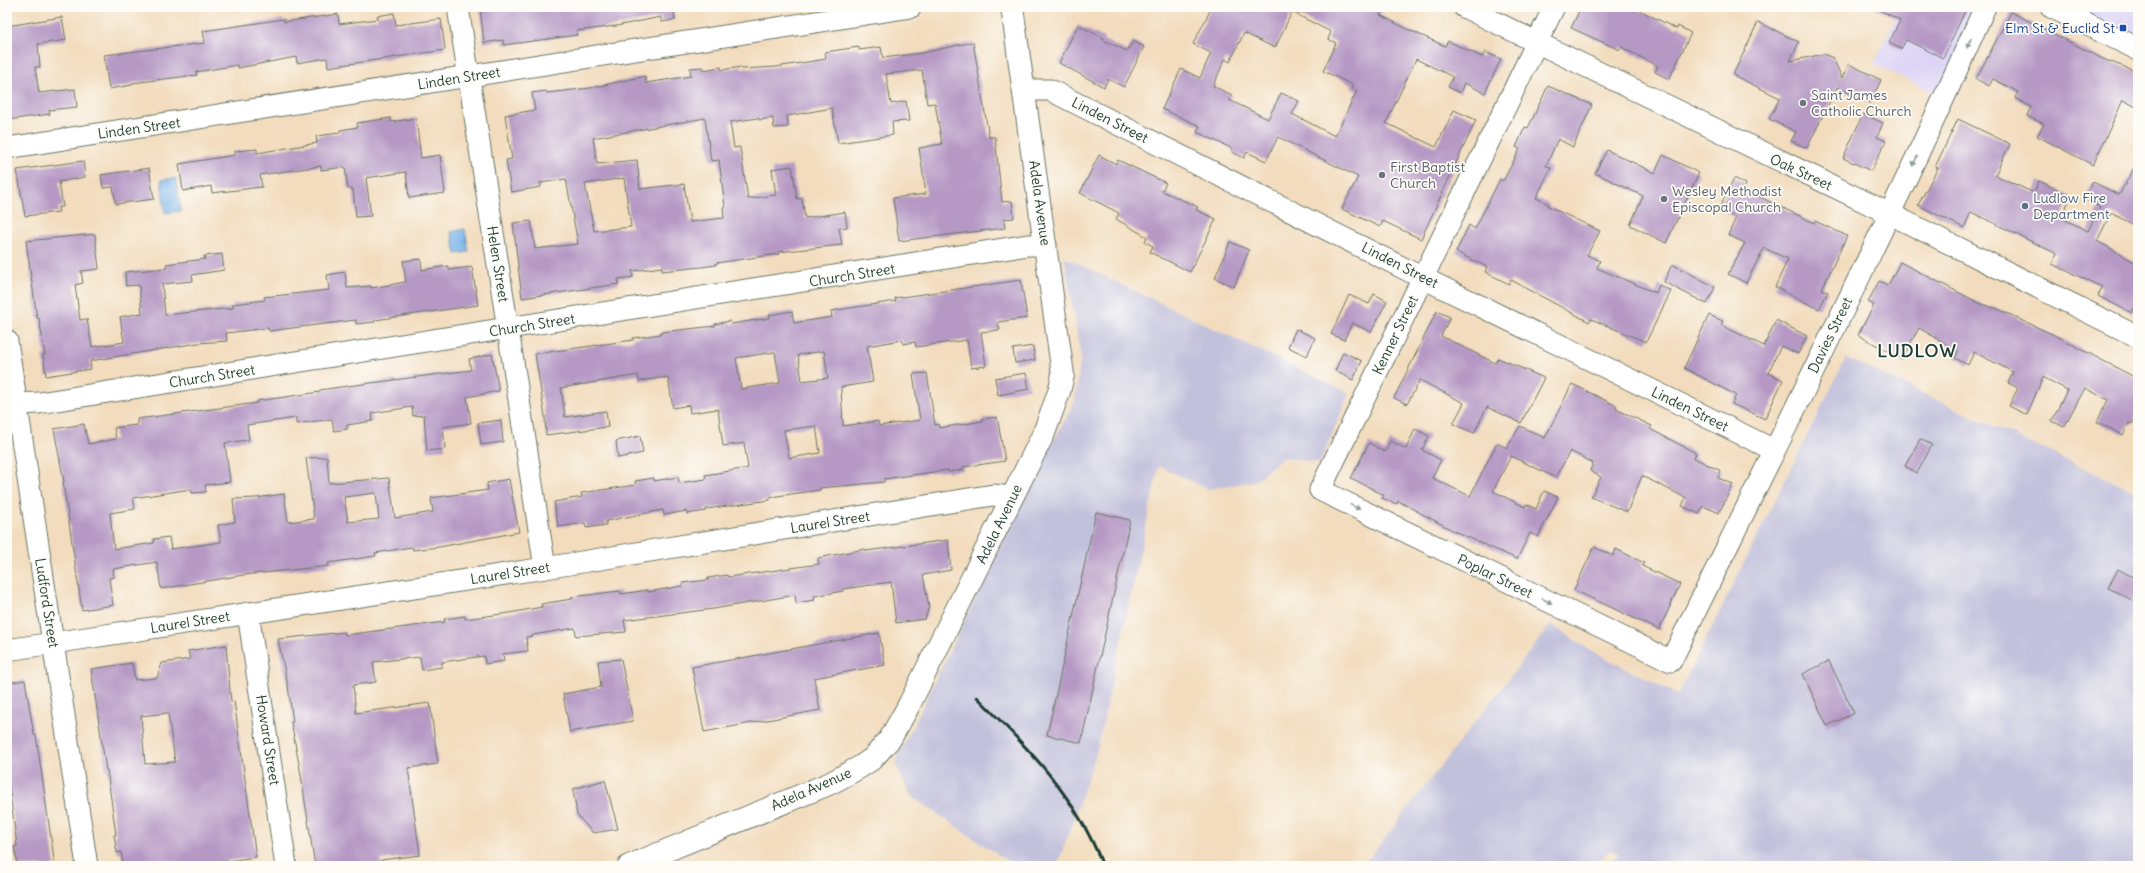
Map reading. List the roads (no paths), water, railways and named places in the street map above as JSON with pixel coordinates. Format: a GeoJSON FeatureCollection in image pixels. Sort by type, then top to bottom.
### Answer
{"type":"FeatureCollection","features":[{"type":"Feature","properties":{"kind":"street","name":"Helen Street"},"geometry":{"type":"LineString","coordinates":[[458,7],[545,568]]}},
{"type":"Feature","properties":{"kind":"street","name":"Linden Street"},"geometry":{"type":"LineString","coordinates":[[7,148],[470,77],[676,42],[911,7]]}},
{"type":"Feature","properties":{"kind":"street","name":"Adela Avenue"},"geometry":{"type":"LineString","coordinates":[[629,866],[831,783],[872,758],[890,739],[902,719],[1044,433],[1059,392],[1063,374],[1012,7]]}},
{"type":"Feature","properties":{"kind":"street","name":"Oak Street"},"geometry":{"type":"LineString","coordinates":[[1464,7],[1890,214],[2138,338]]}},
{"type":"Feature","properties":{"kind":"street","name":"Kenner Street"},"geometry":{"type":"LineString","coordinates":[[1320,490],[1554,7]]}},
{"type":"Feature","properties":{"kind":"street","name":"Davies Street"},"geometry":{"type":"LineString","coordinates":[[1671,661],[1890,214],[1945,98],[1985,7]]}},
{"type":"Feature","properties":{"kind":"street"},"geometry":{"type":"LineString","coordinates":[[2052,7],[2138,49]]}},
{"type":"Feature","properties":{"kind":"street","name":"Linden Street"},"geometry":{"type":"LineString","coordinates":[[1024,90],[1050,90],[1423,278],[1774,450]]}},
{"type":"Feature","properties":{"kind":"street","name":"Church Street"},"geometry":{"type":"LineString","coordinates":[[18,404],[63,400],[1028,246],[1046,245]]}},
{"type":"Feature","properties":{"kind":"street","name":"Ludford Street"},"geometry":{"type":"LineString","coordinates":[[7,341],[18,404],[87,866]]}},
{"type":"Feature","properties":{"kind":"street","name":"Poplar Street"},"geometry":{"type":"LineString","coordinates":[[1320,490],[1671,661]]}},
{"type":"Feature","properties":{"kind":"street","name":"Laurel Street"},"geometry":{"type":"LineString","coordinates":[[7,650],[545,568],[993,495],[1012,497]]}},
{"type":"Feature","properties":{"kind":"street","name":"Howard Street"},"geometry":{"type":"LineString","coordinates":[[248,613],[286,866]]}},
{"type":"Feature","properties":{"kind":"water"},"geometry":{"type":"Polygon","coordinates":[[[176,178],[181,211],[165,213],[161,180],[176,178]]]}},
{"type":"Feature","properties":{"kind":"water"},"geometry":{"type":"Polygon","coordinates":[[[465,229],[469,252],[456,254],[451,232],[465,229]]]}},
{"type":"Feature","properties":{"kind":"railway"},"geometry":{"type":"LineString","coordinates":[[977,697],[1033,755],[1065,795],[1092,841],[1103,866]]}},
{"type":"Feature","properties":{"kind":"place","name":"Elm St & Euclid St"},"geometry":{"type":"Point","coordinates":[2123,28]}},
{"type":"Feature","properties":{"kind":"place","name":"Saint James Catholic Church"},"geometry":{"type":"Point","coordinates":[1803,103]}},
{"type":"Feature","properties":{"kind":"place","name":"First Baptist Church"},"geometry":{"type":"Point","coordinates":[1382,175]}},
{"type":"Feature","properties":{"kind":"place","name":"Wesley Methodist Episcopal Church"},"geometry":{"type":"Point","coordinates":[1664,199]}},
{"type":"Feature","properties":{"kind":"place","name":"Ludlow Fire Department"},"geometry":{"type":"Point","coordinates":[2025,206]}},
{"type":"Feature","properties":{"kind":"district","name":"LUDLOW"},"geometry":{"type":"Point","coordinates":[1917,350]}}]}
